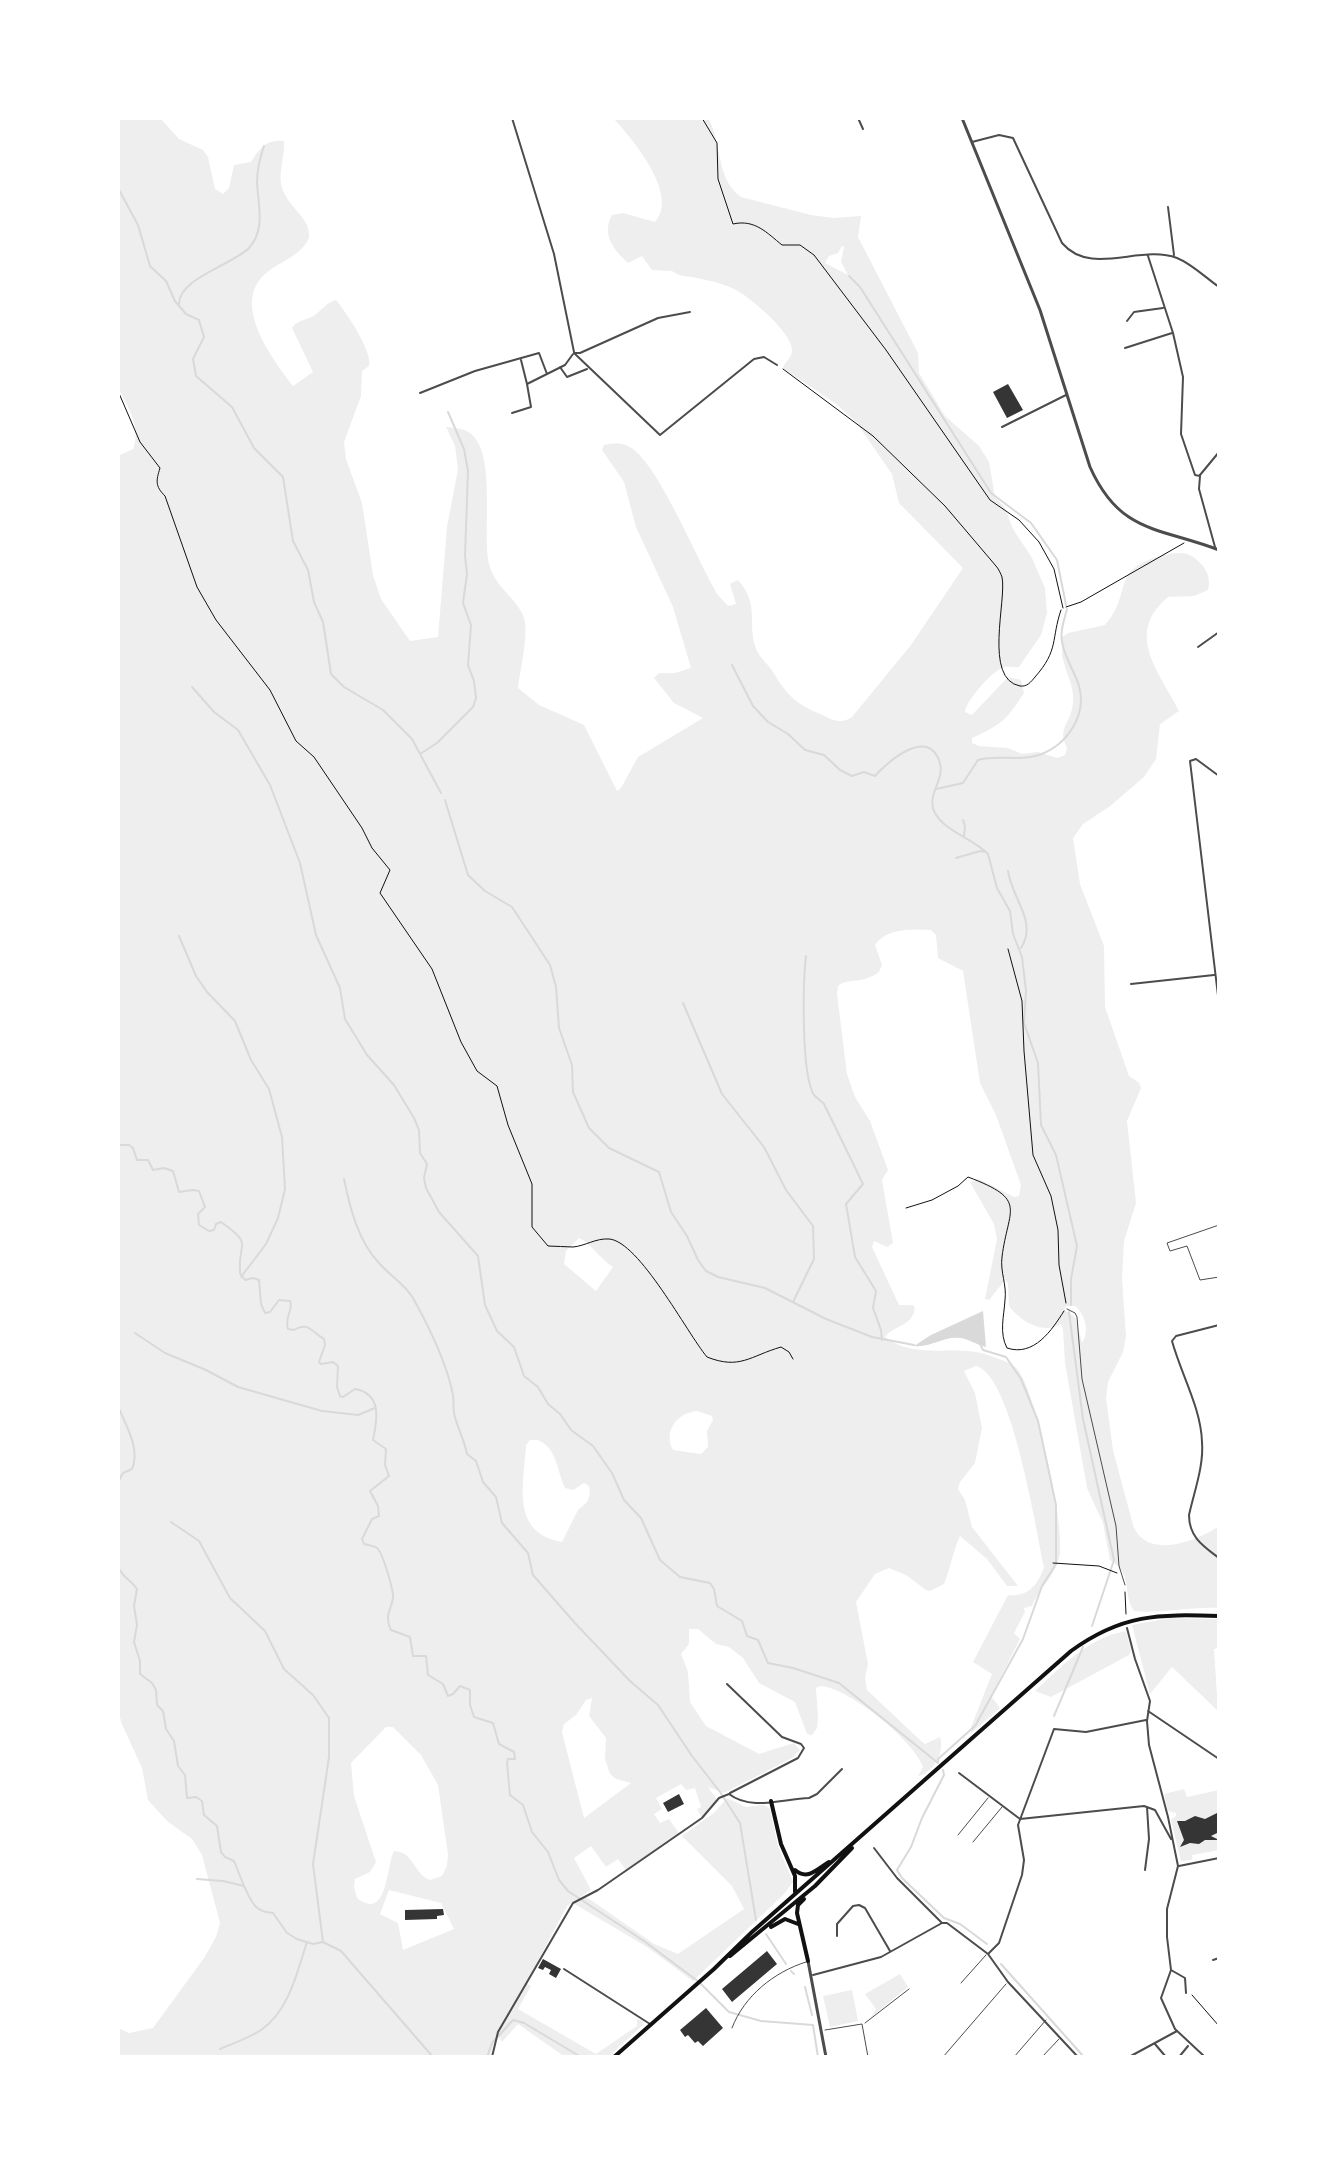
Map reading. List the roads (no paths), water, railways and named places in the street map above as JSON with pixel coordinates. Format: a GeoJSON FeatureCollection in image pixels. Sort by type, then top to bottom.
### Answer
{"type":"FeatureCollection","features":[{"type":"Feature","properties":{"kind":"main road"},"geometry":{"type":"LineString","coordinates":[[714,1969],[795,1894],[1071,1651],[1091,1637],[1139,1618],[1219,1616]]}},
{"type":"Feature","properties":{"kind":"main road"},"geometry":{"type":"LineString","coordinates":[[771,1801],[781,1844],[793,1868],[795,1894]]}},
{"type":"Feature","properties":{"kind":"main road"},"geometry":{"type":"LineString","coordinates":[[614,2057],[703,1978],[810,1890],[862,1837]]}},
{"type":"Feature","properties":{"kind":"main road"},"geometry":{"type":"LineString","coordinates":[[793,1868],[799,1874],[809,1874],[837,1858]]}},
{"type":"Feature","properties":{"kind":"main road"},"geometry":{"type":"LineString","coordinates":[[808,1961],[798,1905],[810,1890]]}},
{"type":"Feature","properties":{"kind":"main road"},"geometry":{"type":"LineString","coordinates":[[756,1936],[785,1919],[795,1921],[801,1927]]}},
{"type":"Feature","properties":{"kind":"street"},"geometry":{"type":"LineString","coordinates":[[512,118],[554,254],[574,353],[588,368],[660,435],[754,359],[764,357],[777,365]]}},
{"type":"Feature","properties":{"kind":"street"},"geometry":{"type":"LineString","coordinates":[[858,118],[863,129]]}},
{"type":"Feature","properties":{"kind":"street"},"geometry":{"type":"LineString","coordinates":[[962,118],[1040,310],[1090,467],[1105,496],[1135,522],[1157,532],[1217,549]]}},
{"type":"Feature","properties":{"kind":"street"},"geometry":{"type":"LineString","coordinates":[[972,142],[999,135],[1013,138],[1062,243],[1072,255],[1086,259],[1174,257],[1219,287]]}},
{"type":"Feature","properties":{"kind":"street"},"geometry":{"type":"LineString","coordinates":[[1168,207],[1174,257]]}},
{"type":"Feature","properties":{"kind":"street"},"geometry":{"type":"LineString","coordinates":[[1148,256],[1173,333],[1183,377],[1181,434],[1195,475],[1200,476]]}},
{"type":"Feature","properties":{"kind":"street"},"geometry":{"type":"LineString","coordinates":[[1127,321],[1134,312],[1164,307]]}},
{"type":"Feature","properties":{"kind":"street"},"geometry":{"type":"LineString","coordinates":[[527,384],[560,367],[574,353],[658,318],[690,312]]}},
{"type":"Feature","properties":{"kind":"street"},"geometry":{"type":"LineString","coordinates":[[1125,348],[1173,333]]}},
{"type":"Feature","properties":{"kind":"street"},"geometry":{"type":"LineString","coordinates":[[420,393],[423,389],[475,371],[539,353],[547,374]]}},
{"type":"Feature","properties":{"kind":"street"},"geometry":{"type":"LineString","coordinates":[[512,413],[531,407],[521,359]]}},
{"type":"Feature","properties":{"kind":"street"},"geometry":{"type":"LineString","coordinates":[[560,367],[567,377],[588,368]]}},
{"type":"Feature","properties":{"kind":"street"},"geometry":{"type":"LineString","coordinates":[[1002,427],[1067,394]]}},
{"type":"Feature","properties":{"kind":"street"},"geometry":{"type":"LineString","coordinates":[[1217,549],[1199,489],[1200,476],[1219,452]]}},
{"type":"Feature","properties":{"kind":"street"},"geometry":{"type":"LineString","coordinates":[[1198,647],[1219,632]]}},
{"type":"Feature","properties":{"kind":"street"},"geometry":{"type":"LineString","coordinates":[[1219,776],[1196,759],[1190,761],[1219,1004]]}},
{"type":"Feature","properties":{"kind":"street"},"geometry":{"type":"LineString","coordinates":[[1131,984],[1215,975]]}},
{"type":"Feature","properties":{"kind":"street"},"geometry":{"type":"LineString","coordinates":[[1219,1325],[1176,1336],[1172,1341],[1202,1437],[1202,1455],[1189,1515],[1190,1526],[1197,1540],[1219,1558]]}},
{"type":"Feature","properties":{"kind":"street"},"geometry":{"type":"LineString","coordinates":[[1127,1628],[1150,1701],[1147,1720],[1149,1745],[1178,1866],[1168,1898],[1171,1970],[1161,1998],[1177,2031],[1205,2057]]}},
{"type":"Feature","properties":{"kind":"street"},"geometry":{"type":"LineString","coordinates":[[492,2057],[497,2035],[571,1906],[702,1818],[719,1798],[798,1758],[804,1748],[801,1744],[782,1737],[727,1684]]}},
{"type":"Feature","properties":{"kind":"street"},"geometry":{"type":"LineString","coordinates":[[1148,1711],[1219,1759]]}},
{"type":"Feature","properties":{"kind":"street"},"geometry":{"type":"LineString","coordinates":[[988,1954],[999,1943],[1024,1869],[1018,1827],[1054,1729],[1086,1732],[1147,1720]]}},
{"type":"Feature","properties":{"kind":"street"},"geometry":{"type":"LineString","coordinates":[[729,1794],[742,1802],[809,1798],[842,1769]]}},
{"type":"Feature","properties":{"kind":"street"},"geometry":{"type":"LineString","coordinates":[[959,1773],[1020,1819],[1147,1807],[1157,1812],[1165,1833],[1173,1840]]}},
{"type":"Feature","properties":{"kind":"street"},"geometry":{"type":"LineString","coordinates":[[1145,1870],[1149,1839],[1147,1807]]}},
{"type":"Feature","properties":{"kind":"street"},"geometry":{"type":"LineString","coordinates":[[874,1848],[897,1878],[942,1923]]}},
{"type":"Feature","properties":{"kind":"street"},"geometry":{"type":"LineString","coordinates":[[1178,1866],[1219,1858]]}},
{"type":"Feature","properties":{"kind":"street"},"geometry":{"type":"LineString","coordinates":[[837,1936],[837,1924],[853,1906],[859,1905],[865,1908],[890,1952]]}},
{"type":"Feature","properties":{"kind":"street"},"geometry":{"type":"LineString","coordinates":[[811,1975],[864,1962],[947,1923],[988,1954],[1008,1982],[1078,2057]]}},
{"type":"Feature","properties":{"kind":"street"},"geometry":{"type":"LineString","coordinates":[[1213,1960],[1219,1958]]}},
{"type":"Feature","properties":{"kind":"street"},"geometry":{"type":"LineString","coordinates":[[808,1961],[826,2057]]}},
{"type":"Feature","properties":{"kind":"street"},"geometry":{"type":"LineString","coordinates":[[564,1969],[651,2024]]}},
{"type":"Feature","properties":{"kind":"street"},"geometry":{"type":"LineString","coordinates":[[1171,1970],[1185,1978],[1186,1993]]}},
{"type":"Feature","properties":{"kind":"street"},"geometry":{"type":"LineString","coordinates":[[1129,2057],[1177,2031]]}},
{"type":"Feature","properties":{"kind":"street"},"geometry":{"type":"LineString","coordinates":[[1154,2043],[1166,2057]]}},
{"type":"Feature","properties":{"kind":"street"},"geometry":{"type":"LineString","coordinates":[[1179,2057],[1190,2044]]}},
{"type":"Feature","properties":{"kind":"lane"},"geometry":{"type":"LineString","coordinates":[[1213,958],[1219,957]]}},
{"type":"Feature","properties":{"kind":"lane"},"geometry":{"type":"LineString","coordinates":[[1219,1225],[1167,1243],[1170,1251],[1187,1246],[1200,1280],[1219,1277]]}},
{"type":"Feature","properties":{"kind":"lane"},"geometry":{"type":"LineString","coordinates":[[1067,1309],[1077,1317],[1082,1379],[1116,1526],[1119,1566],[1125,1585]]}},
{"type":"Feature","properties":{"kind":"lane"},"geometry":{"type":"LineString","coordinates":[[958,1835],[990,1796]]}},
{"type":"Feature","properties":{"kind":"lane"},"geometry":{"type":"LineString","coordinates":[[973,1842],[1003,1806]]}},
{"type":"Feature","properties":{"kind":"lane"},"geometry":{"type":"LineString","coordinates":[[961,1983],[988,1954]]}},
{"type":"Feature","properties":{"kind":"lane"},"geometry":{"type":"LineString","coordinates":[[732,2028],[744,2004],[782,1970],[808,1961]]}},
{"type":"Feature","properties":{"kind":"lane"},"geometry":{"type":"LineString","coordinates":[[943,2057],[1008,1982]]}},
{"type":"Feature","properties":{"kind":"lane"},"geometry":{"type":"LineString","coordinates":[[822,2030],[872,2020],[909,1989]]}},
{"type":"Feature","properties":{"kind":"lane"},"geometry":{"type":"LineString","coordinates":[[1014,2057],[1046,2020]]}},
{"type":"Feature","properties":{"kind":"lane"},"geometry":{"type":"LineString","coordinates":[[862,2024],[868,2057]]}},
{"type":"Feature","properties":{"kind":"lane"},"geometry":{"type":"LineString","coordinates":[[1042,2057],[1061,2038]]}},
{"type":"Feature","properties":{"kind":"waterway"},"geometry":{"type":"LineString","coordinates":[[179,304],[181,295],[197,279],[241,254],[254,241],[260,216],[257,182],[264,146]]}},
{"type":"Feature","properties":{"kind":"waterway"},"geometry":{"type":"LineString","coordinates":[[118,188],[138,225],[150,266],[166,281],[175,301],[186,314],[199,320],[204,337],[193,359],[196,376],[232,407],[254,448],[283,477],[293,541],[308,570],[314,602],[323,622],[331,674],[344,687],[383,710],[412,739],[441,793]]}},
{"type":"Feature","properties":{"kind":"waterway"},"geometry":{"type":"LineString","coordinates":[[849,276],[860,287],[991,493],[1031,523],[1057,560],[1066,605]]}},
{"type":"Feature","properties":{"kind":"waterway"},"geometry":{"type":"LineString","coordinates":[[420,754],[437,743],[473,707],[476,698],[468,665],[471,625],[463,603],[467,574],[468,471],[464,449],[448,412]]}},
{"type":"Feature","properties":{"kind":"waterway"},"geometry":{"type":"LineString","coordinates":[[936,789],[963,783],[978,760],[1039,755],[1066,737],[1077,718],[1081,697],[1062,641],[1067,609]]}},
{"type":"Feature","properties":{"kind":"waterway"},"geometry":{"type":"LineString","coordinates":[[732,665],[753,706],[768,722],[788,734],[805,750],[824,755],[852,776],[864,772],[875,776],[889,762],[918,747],[927,747],[935,752],[941,769],[933,799],[934,811],[952,830],[988,854],[997,888],[1010,911],[1013,934],[1022,957],[1026,991],[1024,1023],[1038,1063],[1041,1125],[1056,1155],[1077,1246],[1071,1279],[1071,1305]]}},
{"type":"Feature","properties":{"kind":"waterway"},"geometry":{"type":"LineString","coordinates":[[192,687],[214,712],[238,730],[270,785],[300,863],[316,935],[340,988],[345,1019],[367,1055],[394,1085],[414,1118],[419,1130],[420,1153],[427,1164],[424,1178],[426,1188],[439,1212],[478,1256],[485,1305],[497,1331],[514,1347],[524,1376],[538,1387],[548,1404],[571,1430],[593,1446],[612,1473],[624,1500],[641,1518],[660,1560],[680,1577],[710,1583],[717,1606],[742,1621],[747,1636],[758,1640],[768,1663],[839,1683],[938,1763],[938,1759],[975,1726],[1023,1639],[1042,1586],[1056,1564],[1056,1505],[1038,1421],[1021,1379],[1006,1357],[983,1350],[981,1346]]}},
{"type":"Feature","properties":{"kind":"waterway"},"geometry":{"type":"LineString","coordinates":[[445,800],[468,875],[485,891],[512,907],[550,965],[556,987],[559,1028],[572,1065],[573,1092],[589,1128],[609,1148],[659,1172],[671,1212],[706,1271],[718,1277],[765,1288],[826,1319],[872,1337],[914,1345]]}},
{"type":"Feature","properties":{"kind":"waterway"},"geometry":{"type":"LineString","coordinates":[[963,820],[964,836]]}},
{"type":"Feature","properties":{"kind":"waterway"},"geometry":{"type":"LineString","coordinates":[[956,858],[986,852]]}},
{"type":"Feature","properties":{"kind":"waterway"},"geometry":{"type":"LineString","coordinates":[[1008,871],[1027,929],[1021,948]]}},
{"type":"Feature","properties":{"kind":"waterway"},"geometry":{"type":"LineString","coordinates":[[179,936],[196,976],[235,1021],[251,1060],[269,1089],[282,1137],[285,1189],[278,1218],[266,1244],[241,1277]]}},
{"type":"Feature","properties":{"kind":"waterway"},"geometry":{"type":"LineString","coordinates":[[806,956],[804,1028],[810,1084],[814,1095],[824,1104],[863,1184],[846,1204],[855,1257],[876,1291],[873,1308],[882,1340]]}},
{"type":"Feature","properties":{"kind":"waterway"},"geometry":{"type":"LineString","coordinates":[[683,1003],[722,1094],[764,1147],[786,1190],[813,1226],[814,1259],[793,1302]]}},
{"type":"Feature","properties":{"kind":"waterway"},"geometry":{"type":"LineString","coordinates":[[118,1145],[129,1145],[137,1160],[148,1160],[153,1170],[164,1168],[173,1171],[179,1192],[199,1191],[205,1207],[198,1214],[199,1225],[209,1231],[221,1222],[238,1236],[242,1244],[240,1273],[245,1280],[259,1280],[265,1313],[270,1312],[279,1300],[290,1301],[288,1329],[307,1327],[324,1339],[319,1362],[333,1362],[338,1366],[340,1396],[355,1389],[370,1396],[374,1402],[373,1440],[386,1449],[385,1465],[389,1476],[370,1491],[378,1506],[379,1516],[372,1519],[362,1539],[364,1544],[379,1551],[387,1572],[393,1598],[389,1625],[391,1630],[410,1637],[413,1656],[426,1656],[428,1675],[443,1684],[448,1696],[460,1686],[470,1690],[474,1717],[493,1723],[499,1744],[514,1752],[515,1759],[508,1759],[507,1763],[510,1795],[523,1805],[532,1832],[548,1852],[559,1880],[568,1891],[699,1982],[729,2012],[761,2021],[813,2025],[818,2057]]}},
{"type":"Feature","properties":{"kind":"waterway"},"geometry":{"type":"LineString","coordinates":[[344,1179],[352,1213],[366,1245],[409,1293],[431,1332],[450,1383],[455,1418],[467,1454],[476,1461],[483,1482],[496,1497],[502,1523],[528,1553],[533,1575],[630,1681],[658,1705],[740,1823],[756,1920]]}},
{"type":"Feature","properties":{"kind":"waterway"},"geometry":{"type":"LineString","coordinates":[[1069,1312],[1083,1419],[1114,1560],[1092,1626]]}},
{"type":"Feature","properties":{"kind":"waterway"},"geometry":{"type":"LineString","coordinates":[[135,1333],[165,1353],[238,1387],[322,1411],[358,1415],[375,1408]]}},
{"type":"Feature","properties":{"kind":"waterway"},"geometry":{"type":"LineString","coordinates":[[118,1406],[135,1453],[132,1469],[123,1473],[118,1482]]}},
{"type":"Feature","properties":{"kind":"waterway"},"geometry":{"type":"LineString","coordinates":[[171,1522],[199,1541],[230,1598],[265,1631],[284,1669],[313,1695],[329,1718],[329,1757],[313,1864],[323,1942]]}},
{"type":"Feature","properties":{"kind":"waterway"},"geometry":{"type":"LineString","coordinates":[[118,1567],[137,1589],[134,1642],[140,1674],[156,1690],[157,1705],[163,1711],[166,1729],[174,1741],[178,1766],[185,1775],[187,1798],[196,1797],[202,1801],[204,1815],[217,1826],[221,1852],[234,1861],[244,1886],[197,1879]]}},
{"type":"Feature","properties":{"kind":"waterway"},"geometry":{"type":"LineString","coordinates":[[1054,1716],[1083,1647]]}},
{"type":"Feature","properties":{"kind":"waterway"},"geometry":{"type":"LineString","coordinates":[[943,1770],[944,1775],[911,1847],[897,1870],[944,1918],[960,1924],[987,1944]]}},
{"type":"Feature","properties":{"kind":"waterway"},"geometry":{"type":"LineString","coordinates":[[244,1886],[254,1905],[262,1911],[273,1913],[287,1933],[313,1944],[323,1942],[341,1951],[433,2057]]}},
{"type":"Feature","properties":{"kind":"waterway"},"geometry":{"type":"LineString","coordinates":[[766,1934],[786,1964]]}},
{"type":"Feature","properties":{"kind":"waterway"},"geometry":{"type":"LineString","coordinates":[[220,2049],[246,2038],[271,2022],[291,1990],[307,1942]]}},
{"type":"Feature","properties":{"kind":"waterway"},"geometry":{"type":"LineString","coordinates":[[1001,1964],[1084,2057]]}},
{"type":"Feature","properties":{"kind":"waterway"},"geometry":{"type":"LineString","coordinates":[[791,1971],[794,1974]]}},
{"type":"Feature","properties":{"kind":"waterway"},"geometry":{"type":"LineString","coordinates":[[805,1987],[812,2015]]}},
{"type":"Feature","properties":{"kind":"waterway"},"geometry":{"type":"LineString","coordinates":[[487,2057],[492,2043],[513,2020],[524,2023],[581,2057]]}}]}
